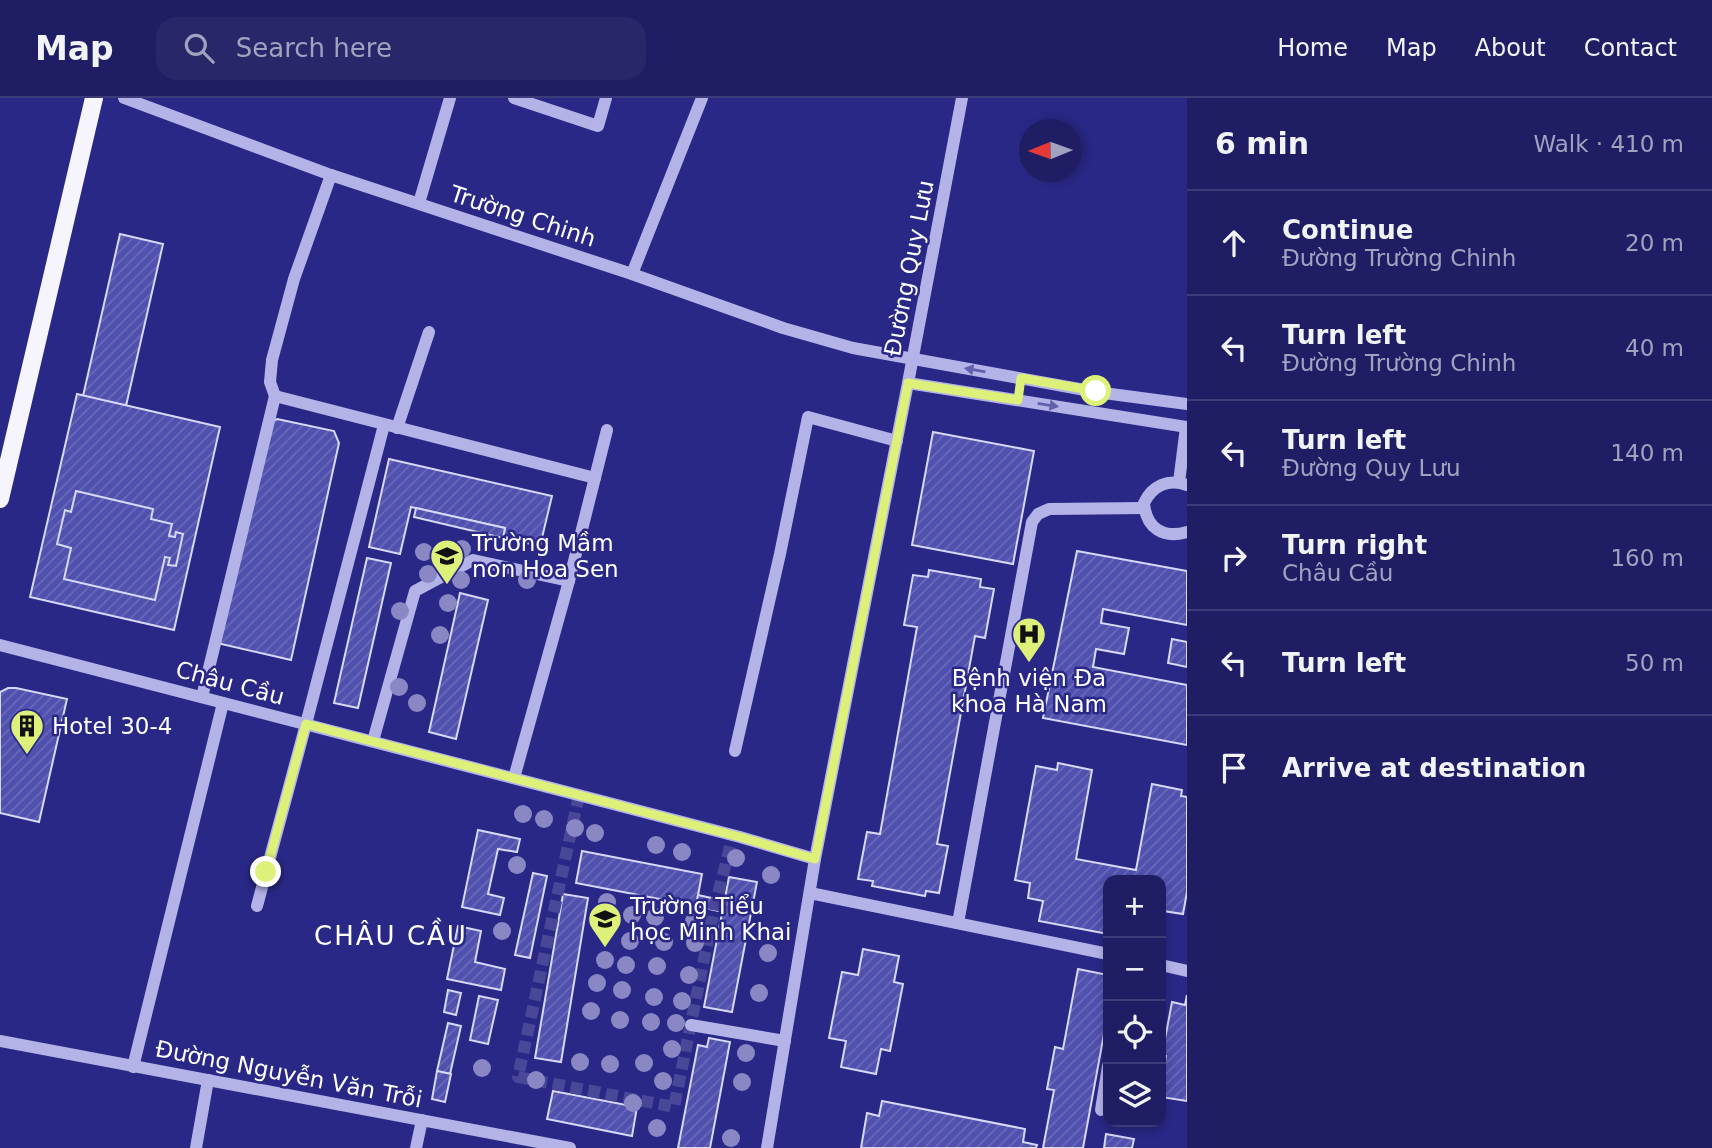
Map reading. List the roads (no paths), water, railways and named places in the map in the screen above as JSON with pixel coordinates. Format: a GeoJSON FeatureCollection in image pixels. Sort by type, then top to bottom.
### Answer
{"type":"FeatureCollection","features":[{"type":"Feature","properties":{"kind":"main road"},"geometry":{"type":"LineString","coordinates":[[0,499],[94,98]]}},
{"type":"Feature","properties":{"kind":"street","name":"Trường Chinh"},"geometry":{"type":"LineString","coordinates":[[124,98],[331,175],[795,331],[853,348],[1187,404]]}},
{"type":"Feature","properties":{"kind":"street"},"geometry":{"type":"LineString","coordinates":[[419,203],[450,98]]}},
{"type":"Feature","properties":{"kind":"street"},"geometry":{"type":"LineString","coordinates":[[514,98],[598,125],[606,98]]}},
{"type":"Feature","properties":{"kind":"street"},"geometry":{"type":"LineString","coordinates":[[632,274],[702,98]]}},
{"type":"Feature","properties":{"kind":"street","name":"Đường Quy Lưu"},"geometry":{"type":"LineString","coordinates":[[767,1148],[815,859],[962,98]]}},
{"type":"Feature","properties":{"kind":"street"},"geometry":{"type":"LineString","coordinates":[[202,697],[275,396],[270,382],[272,360],[294,279],[331,175]]}},
{"type":"Feature","properties":{"kind":"street"},"geometry":{"type":"LineString","coordinates":[[397,428],[429,332]]}},
{"type":"Feature","properties":{"kind":"street"},"geometry":{"type":"LineString","coordinates":[[1018,400],[1021,378]]}},
{"type":"Feature","properties":{"kind":"street"},"geometry":{"type":"LineString","coordinates":[[908,383],[1187,427],[1183,484],[1160,484],[1143,503],[1146,517],[1158,531],[1177,535],[1187,532]]}},
{"type":"Feature","properties":{"kind":"street"},"geometry":{"type":"LineString","coordinates":[[275,396],[595,478]]}},
{"type":"Feature","properties":{"kind":"street"},"geometry":{"type":"LineString","coordinates":[[1141,420],[1146,398]]}},
{"type":"Feature","properties":{"kind":"street"},"geometry":{"type":"LineString","coordinates":[[735,751],[808,417],[897,441]]}},
{"type":"Feature","properties":{"kind":"street"},"geometry":{"type":"LineString","coordinates":[[257,906],[384,425]]}},
{"type":"Feature","properties":{"kind":"street"},"geometry":{"type":"LineString","coordinates":[[514,778],[569,581],[607,430]]}},
{"type":"Feature","properties":{"kind":"street"},"geometry":{"type":"LineString","coordinates":[[958,923],[1032,522],[1038,514],[1049,509],[1144,508]]}},
{"type":"Feature","properties":{"kind":"street"},"geometry":{"type":"LineString","coordinates":[[373,741],[415,591],[473,560],[569,581]]}},
{"type":"Feature","properties":{"kind":"street","name":"Châu Cầu"},"geometry":{"type":"LineString","coordinates":[[0,645],[740,837],[815,859]]}},
{"type":"Feature","properties":{"kind":"street"},"geometry":{"type":"LineString","coordinates":[[133,1067],[223,703]]}},
{"type":"Feature","properties":{"kind":"street"},"geometry":{"type":"LineString","coordinates":[[810,893],[1103,953]]}},
{"type":"Feature","properties":{"kind":"street"},"geometry":{"type":"LineString","coordinates":[[1166,966],[1187,971]]}},
{"type":"Feature","properties":{"kind":"street"},"geometry":{"type":"LineString","coordinates":[[691,1025],[785,1041]]}},
{"type":"Feature","properties":{"kind":"street","name":"Đường Nguyễn Văn Trỗi"},"geometry":{"type":"LineString","coordinates":[[0,1041],[570,1148]]}},
{"type":"Feature","properties":{"kind":"street"},"geometry":{"type":"LineString","coordinates":[[196,1148],[208,1080]]}},
{"type":"Feature","properties":{"kind":"street"},"geometry":{"type":"LineString","coordinates":[[1101,1110],[1103,1097]]}},
{"type":"Feature","properties":{"kind":"street"},"geometry":{"type":"LineString","coordinates":[[416,1148],[422,1120]]}},
{"type":"Feature","properties":{"kind":"tunnel"},"geometry":{"type":"LineString","coordinates":[[579,795],[518,1077],[674,1107],[714,910],[733,835]]}},
{"type":"Feature","properties":{"kind":"place","name":"Trường Mầm non Hoa Sen"},"geometry":{"type":"Point","coordinates":[447,586]}},
{"type":"Feature","properties":{"kind":"place","name":"Bệnh viện Đa khoa Hà Nam"},"geometry":{"type":"Point","coordinates":[1029,664]}},
{"type":"Feature","properties":{"kind":"place","name":"Hotel 30-4"},"geometry":{"type":"Point","coordinates":[27,756]}},
{"type":"Feature","properties":{"kind":"place","name":"Trường Tiểu học Minh Khai"},"geometry":{"type":"Point","coordinates":[605,949]}},
{"type":"Feature","properties":{"kind":"district","name":"CHÂU CẦU"},"geometry":{"type":"Point","coordinates":[391,936]}}]}
